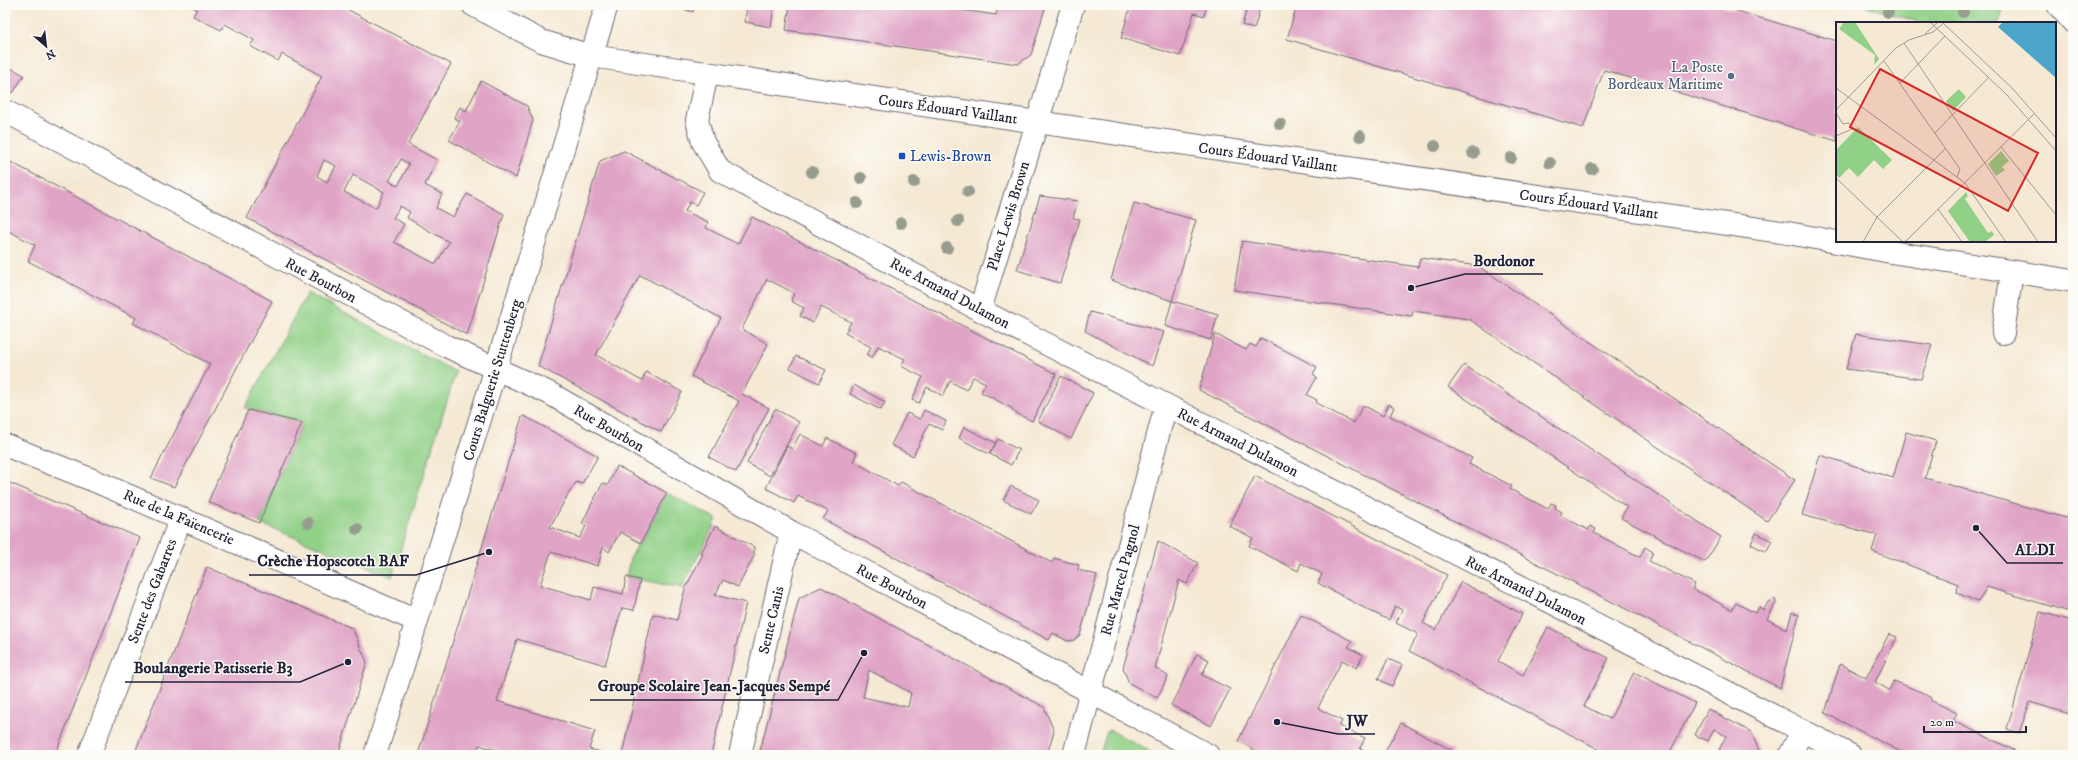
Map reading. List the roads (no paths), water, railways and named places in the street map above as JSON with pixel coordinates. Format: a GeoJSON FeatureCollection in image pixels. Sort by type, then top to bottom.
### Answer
{"type":"FeatureCollection","features":[{"type":"Feature","properties":{"kind":"street","name":"Cours Édouard Vaillant"},"geometry":{"type":"LineString","coordinates":[[473,5],[541,41],[591,56],[1780,232],[2012,272],[2073,280]]}},
{"type":"Feature","properties":{"kind":"street","name":"Cours Balguerie Stuttenberg"},"geometry":{"type":"LineString","coordinates":[[375,755],[496,368],[607,5]]}},
{"type":"Feature","properties":{"kind":"street","name":"Place Lewis Brown"},"geometry":{"type":"LineString","coordinates":[[980,310],[1036,122],[1073,5]]}},
{"type":"Feature","properties":{"kind":"street"},"geometry":{"type":"LineString","coordinates":[[2058,5],[2073,22]]}},
{"type":"Feature","properties":{"kind":"street","name":"Rue Armand Dulamon"},"geometry":{"type":"LineString","coordinates":[[707,74],[697,120],[703,142],[720,171],[980,310],[1850,755]]}},
{"type":"Feature","properties":{"kind":"street","name":"Rue Bourbon"},"geometry":{"type":"LineString","coordinates":[[5,111],[446,346],[549,393],[791,532],[1208,755]]}},
{"type":"Feature","properties":{"kind":"street"},"geometry":{"type":"LineString","coordinates":[[2003,333],[2012,272]]}},
{"type":"Feature","properties":{"kind":"street","name":"Rue Marcel Pagnol"},"geometry":{"type":"LineString","coordinates":[[1074,755],[1166,405]]}},
{"type":"Feature","properties":{"kind":"street","name":"Rue de la Faïencerie"},"geometry":{"type":"LineString","coordinates":[[5,446],[181,518],[417,622]]}},
{"type":"Feature","properties":{"kind":"street","name":"Sente des Gabarres"},"geometry":{"type":"LineString","coordinates":[[89,755],[181,518]]}},
{"type":"Feature","properties":{"kind":"street","name":"Sente Canis"},"geometry":{"type":"LineString","coordinates":[[740,755],[791,532]]}},
{"type":"Feature","properties":{"kind":"street"},"geometry":{"type":"LineString","coordinates":[[1790,755],[1802,731]]}},
{"type":"Feature","properties":{"kind":"place","name":"La Poste Bordeaux Maritime"},"geometry":{"type":"Point","coordinates":[1731,76]}},
{"type":"Feature","properties":{"kind":"place","name":"Lewis-Brown"},"geometry":{"type":"Point","coordinates":[902,156]}},
{"type":"Feature","properties":{"kind":"place","name":"Bordonor"},"geometry":{"type":"Point","coordinates":[1411,288]}},
{"type":"Feature","properties":{"kind":"place","name":"ALDI"},"geometry":{"type":"Point","coordinates":[1976,528]}},
{"type":"Feature","properties":{"kind":"place","name":"Crèche Hopscotch BAF"},"geometry":{"type":"Point","coordinates":[489,552]}},
{"type":"Feature","properties":{"kind":"place","name":"Groupe Scolaire Jean-Jacques Sempé"},"geometry":{"type":"Point","coordinates":[864,653]}},
{"type":"Feature","properties":{"kind":"place","name":"Boulangerie Patisserie B3"},"geometry":{"type":"Point","coordinates":[348,662]}},
{"type":"Feature","properties":{"kind":"place","name":"JW"},"geometry":{"type":"Point","coordinates":[1277,722]}}]}
